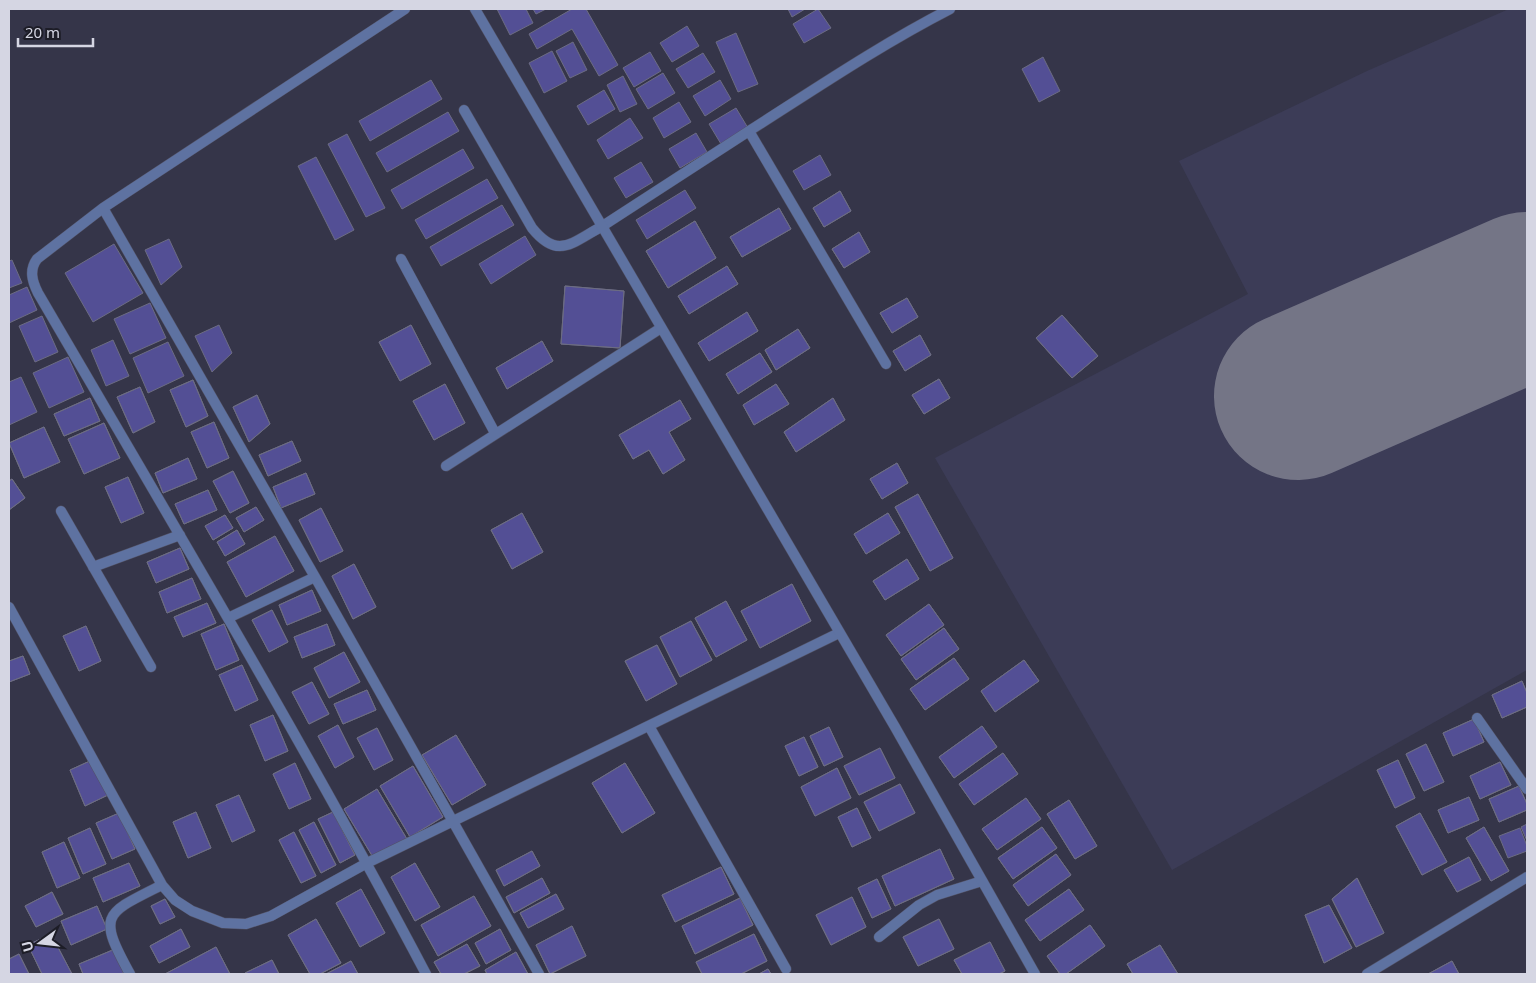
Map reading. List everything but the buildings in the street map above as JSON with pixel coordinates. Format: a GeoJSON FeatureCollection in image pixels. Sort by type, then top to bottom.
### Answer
{"type":"FeatureCollection","features":[{"type":"Feature","properties":{"kind":"street"},"geometry":{"type":"LineString","coordinates":[[405,9],[103,208],[37,259],[32,271],[34,285],[228,618],[367,863],[426,974]]}},
{"type":"Feature","properties":{"kind":"street"},"geometry":{"type":"LineString","coordinates":[[474,9],[840,633],[1035,974]]}},
{"type":"Feature","properties":{"kind":"street"},"geometry":{"type":"LineString","coordinates":[[464,110],[532,228],[542,240],[554,246],[566,246],[601,227],[844,70],[917,26],[950,9]]}},
{"type":"Feature","properties":{"kind":"street"},"geometry":{"type":"LineString","coordinates":[[749,131],[886,364]]}},
{"type":"Feature","properties":{"kind":"street"},"geometry":{"type":"LineString","coordinates":[[103,208],[315,577],[539,974]]}},
{"type":"Feature","properties":{"kind":"street"},"geometry":{"type":"LineString","coordinates":[[401,259],[495,433]]}},
{"type":"Feature","properties":{"kind":"street"},"geometry":{"type":"LineString","coordinates":[[446,466],[661,328]]}},
{"type":"Feature","properties":{"kind":"street"},"geometry":{"type":"LineString","coordinates":[[61,511],[151,667]]}},
{"type":"Feature","properties":{"kind":"street"},"geometry":{"type":"LineString","coordinates":[[93,568],[180,535]]}},
{"type":"Feature","properties":{"kind":"street"},"geometry":{"type":"LineString","coordinates":[[228,618],[315,577]]}},
{"type":"Feature","properties":{"kind":"street"},"geometry":{"type":"LineString","coordinates":[[9,607],[162,886],[175,900],[192,911],[223,923],[246,924],[271,916],[367,863],[840,633]]}},
{"type":"Feature","properties":{"kind":"street"},"geometry":{"type":"LineString","coordinates":[[1477,718],[1527,789]]}},
{"type":"Feature","properties":{"kind":"street"},"geometry":{"type":"LineString","coordinates":[[649,726],[786,969]]}},
{"type":"Feature","properties":{"kind":"street"},"geometry":{"type":"LineString","coordinates":[[1367,974],[1527,877]]}},
{"type":"Feature","properties":{"kind":"street"},"geometry":{"type":"LineString","coordinates":[[879,937],[919,905],[937,895],[982,881]]}},
{"type":"Feature","properties":{"kind":"street"},"geometry":{"type":"LineString","coordinates":[[130,974],[115,947],[109,924],[114,913],[124,904],[162,886]]}},
{"type":"Feature","properties":{"kind":"shaded area"},"geometry":{"type":"Polygon","coordinates":[[[1509,9],[1527,9],[1527,670],[1172,870],[935,458],[1248,294],[1179,161],[1367,71],[1509,9]]]}},
{"type":"Feature","properties":{"kind":"runway"},"geometry":{"type":"LineString","coordinates":[[1298,396],[1527,296]]}}]}
